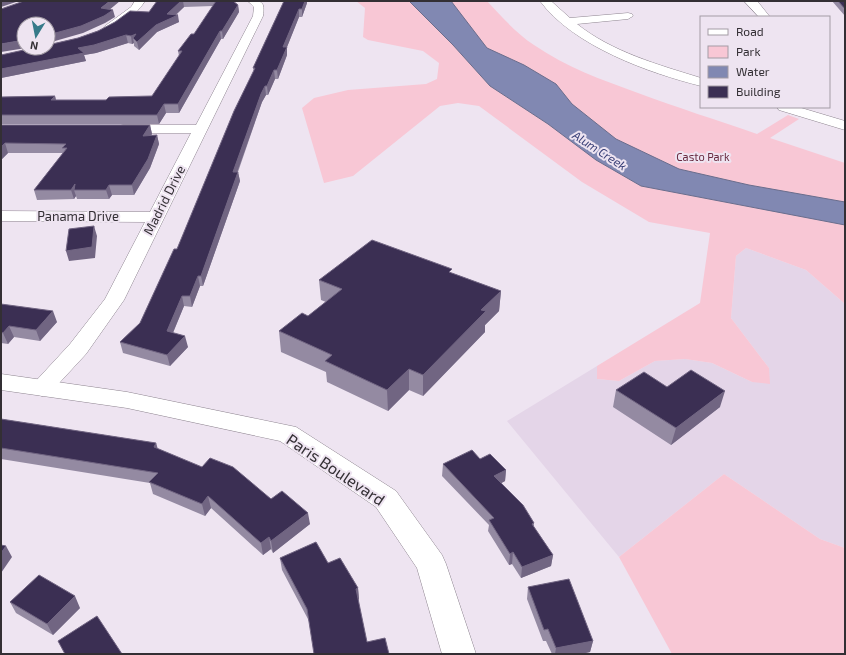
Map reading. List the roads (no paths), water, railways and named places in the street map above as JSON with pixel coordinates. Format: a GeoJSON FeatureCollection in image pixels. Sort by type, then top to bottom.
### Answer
{"type":"FeatureCollection","features":[{"type":"Feature","properties":{"kind":"street"},"geometry":{"type":"LineString","coordinates":[[98,32],[113,26],[135,10],[140,1]]}},
{"type":"Feature","properties":{"kind":"street","name":"Madrid Drive"},"geometry":{"type":"LineString","coordinates":[[42,388],[78,349],[114,300],[258,16],[259,6],[253,1]]}},
{"type":"Feature","properties":{"kind":"street"},"geometry":{"type":"LineString","coordinates":[[545,1],[584,35],[622,54],[673,74],[700,82]]}},
{"type":"Feature","properties":{"kind":"street"},"geometry":{"type":"LineString","coordinates":[[749,1],[754,4],[764,16]]}},
{"type":"Feature","properties":{"kind":"street"},"geometry":{"type":"LineString","coordinates":[[568,22],[628,16]]}},
{"type":"Feature","properties":{"kind":"street"},"geometry":{"type":"LineString","coordinates":[[790,108],[845,126]]}},
{"type":"Feature","properties":{"kind":"street"},"geometry":{"type":"LineString","coordinates":[[112,129],[200,129]]}},
{"type":"Feature","properties":{"kind":"street","name":"Panama Drive"},"geometry":{"type":"LineString","coordinates":[[1,216],[156,216]]}},
{"type":"Feature","properties":{"kind":"street","name":"Paris Boulevard"},"geometry":{"type":"LineString","coordinates":[[1,382],[127,400],[287,433],[386,499],[431,564],[459,654]]}},
{"type":"Feature","properties":{"kind":"water","name":"Alum Creek"},"geometry":{"type":"Polygon","coordinates":[[[409,1],[451,1],[487,48],[524,65],[556,84],[572,104],[616,139],[679,169],[749,185],[845,202],[845,225],[641,186],[596,160],[548,124],[490,86],[453,45],[409,1]]]}},
{"type":"Feature","properties":{"kind":"park label","name":"Casto Park"},"geometry":{"type":"Point","coordinates":[703,156]}}]}
